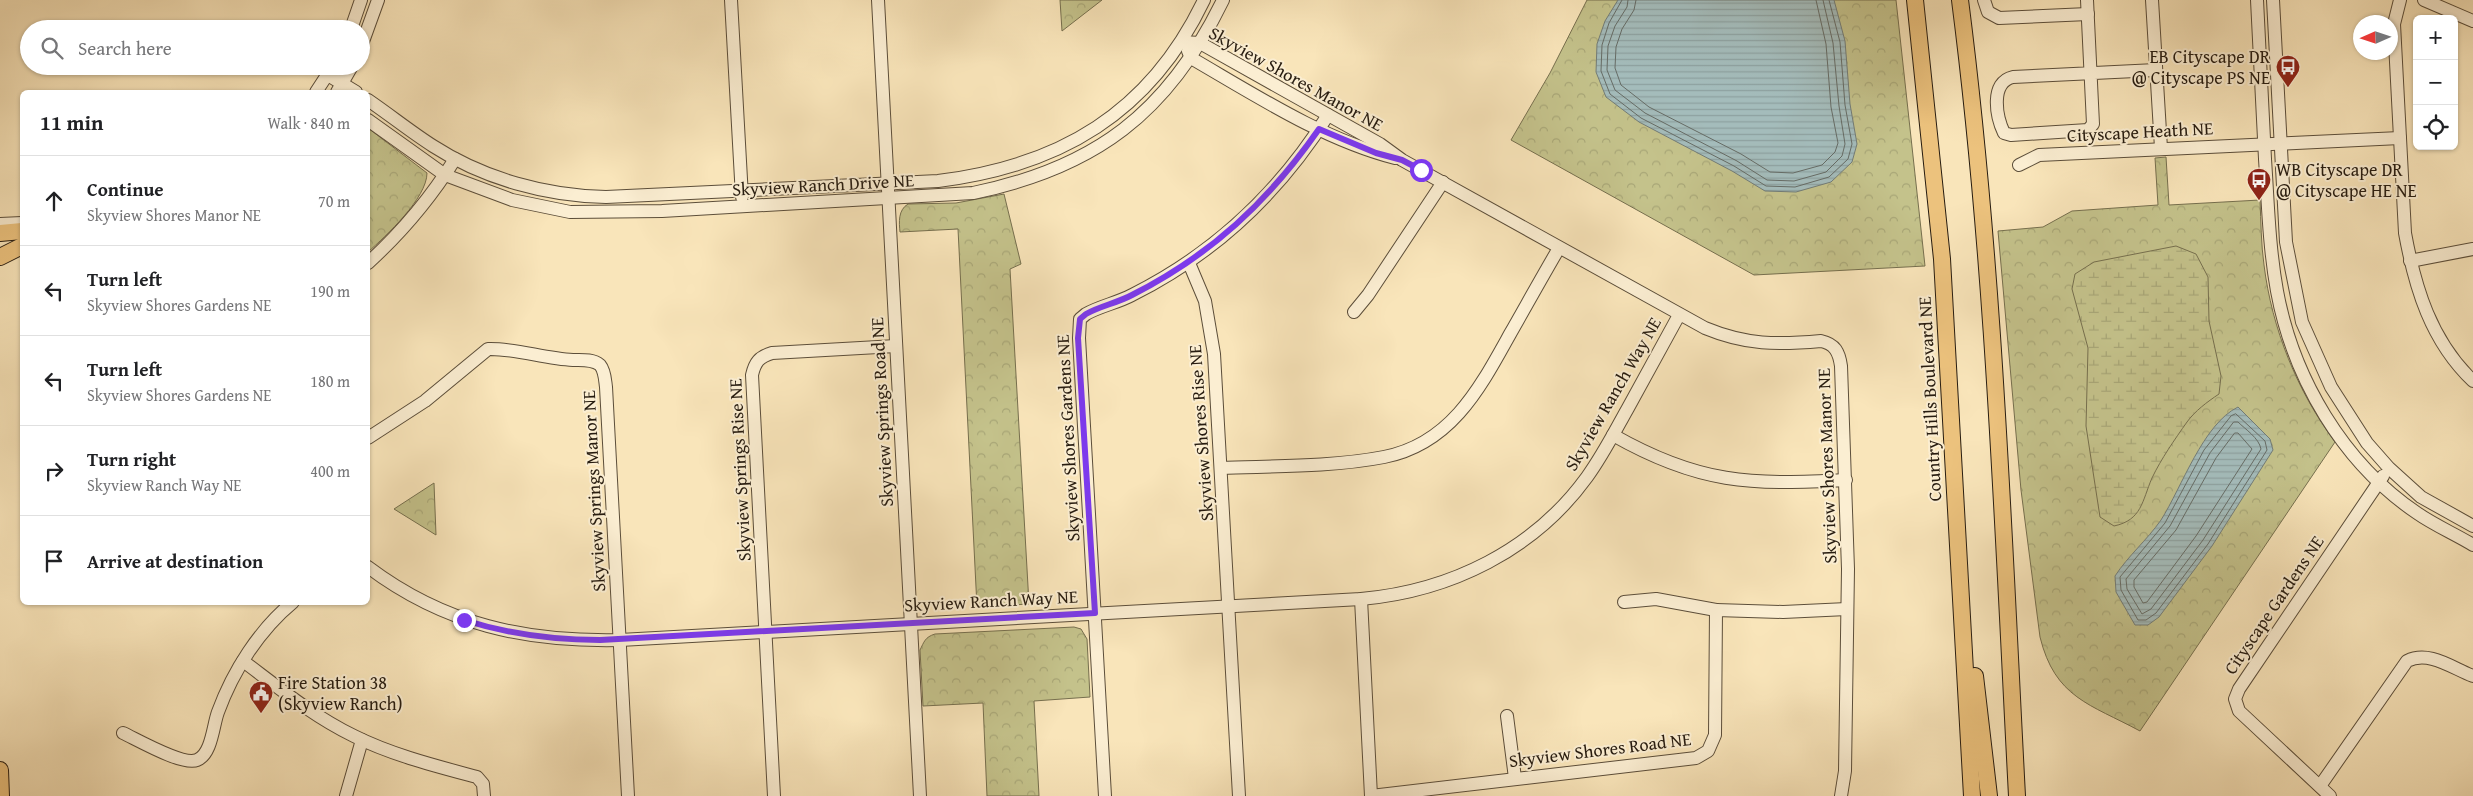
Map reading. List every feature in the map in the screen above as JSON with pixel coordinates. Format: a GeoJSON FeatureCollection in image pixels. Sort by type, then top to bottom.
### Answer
{"type":"FeatureCollection","features":[{"type":"Feature","properties":{"kind":"main road","name":"Country Hills Boulevard NE"},"geometry":{"type":"LineString","coordinates":[[1915,0],[1942,259],[1972,796]]}},
{"type":"Feature","properties":{"kind":"main road"},"geometry":{"type":"LineString","coordinates":[[1960,0],[1974,107],[1992,317],[2017,796]]}},
{"type":"Feature","properties":{"kind":"main road"},"geometry":{"type":"LineString","coordinates":[[0,233],[20,231]]}},
{"type":"Feature","properties":{"kind":"main road"},"geometry":{"type":"LineString","coordinates":[[0,257],[20,246]]}},
{"type":"Feature","properties":{"kind":"main road"},"geometry":{"type":"LineString","coordinates":[[1960,568],[1977,687],[1988,796]]}},
{"type":"Feature","properties":{"kind":"main road"},"geometry":{"type":"LineString","coordinates":[[0,770],[2,796]]}},
{"type":"Feature","properties":{"kind":"street"},"geometry":{"type":"LineString","coordinates":[[354,20],[361,0]]}},
{"type":"Feature","properties":{"kind":"street"},"geometry":{"type":"LineString","coordinates":[[370,22],[378,0]]}},
{"type":"Feature","properties":{"kind":"street"},"geometry":{"type":"LineString","coordinates":[[731,0],[742,207]]}},
{"type":"Feature","properties":{"kind":"street","name":"Skyview Springs Road NE"},"geometry":{"type":"LineString","coordinates":[[878,0],[920,796]]}},
{"type":"Feature","properties":{"kind":"street","name":"Skyview Ranch Drive NE"},"geometry":{"type":"LineString","coordinates":[[370,101],[454,159],[520,184],[576,196],[606,197],[970,177],[1007,169],[1058,151],[1085,135],[1125,105],[1162,69],[1182,42],[1204,0]]}},
{"type":"Feature","properties":{"kind":"street","name":"Skyview Ranch Drive NE"},"geometry":{"type":"LineString","coordinates":[[370,121],[445,175],[512,200],[570,212],[623,213],[742,207],[889,199],[982,191],[1033,178],[1069,164],[1109,140],[1148,108],[1191,58],[1223,0]]}},
{"type":"Feature","properties":{"kind":"street"},"geometry":{"type":"LineString","coordinates":[[1984,0],[1988,12],[1999,18],[2088,14]]}},
{"type":"Feature","properties":{"kind":"street"},"geometry":{"type":"LineString","coordinates":[[2087,0],[2091,73],[2093,124],[2088,130],[2011,136],[2004,133],[1997,95],[2000,82],[2006,79],[2091,73],[2156,70]]}},
{"type":"Feature","properties":{"kind":"street"},"geometry":{"type":"LineString","coordinates":[[2152,0],[2161,148]]}},
{"type":"Feature","properties":{"kind":"street"},"geometry":{"type":"LineString","coordinates":[[2257,0],[2270,244],[2277,292],[2290,340],[2313,395],[2330,423],[2379,482],[2417,513],[2473,545]]}},
{"type":"Feature","properties":{"kind":"street"},"geometry":{"type":"LineString","coordinates":[[2273,0],[2286,242],[2302,322],[2331,387],[2343,408],[2389,468],[2421,497],[2473,526]]}},
{"type":"Feature","properties":{"kind":"street"},"geometry":{"type":"LineString","coordinates":[[2400,0],[2394,24],[2405,233],[2410,261],[2419,296],[2434,331],[2458,367],[2473,381]]}},
{"type":"Feature","properties":{"kind":"street"},"geometry":{"type":"LineString","coordinates":[[2424,0],[2473,21]]}},
{"type":"Feature","properties":{"kind":"street","name":"Skyview Shores Manor NE"},"geometry":{"type":"LineString","coordinates":[[1182,42],[1200,43],[1380,144],[1402,160],[1559,248],[1622,281],[1679,315],[1728,338],[1758,344],[1821,342],[1829,343],[1835,347],[1840,355],[1841,366],[1846,480],[1848,610],[1845,771],[1841,796]]}},
{"type":"Feature","properties":{"kind":"street","name":"Skyview Shores Manor NE"},"geometry":{"type":"LineString","coordinates":[[1182,42],[1191,58],[1319,129],[1376,153],[1402,160]]}},
{"type":"Feature","properties":{"kind":"street"},"geometry":{"type":"LineString","coordinates":[[322,90],[329,75]]}},
{"type":"Feature","properties":{"kind":"street"},"geometry":{"type":"LineString","coordinates":[[333,75],[340,88]]}},
{"type":"Feature","properties":{"kind":"street"},"geometry":{"type":"LineString","coordinates":[[340,88],[347,75]]}},
{"type":"Feature","properties":{"kind":"street","name":"Skyview Shores Gardens NE"},"geometry":{"type":"LineString","coordinates":[[1095,613],[1078,327],[1080,319],[1086,314],[1131,296],[1188,263],[1224,237],[1265,198],[1328,115]]}},
{"type":"Feature","properties":{"kind":"street","name":"Cityscape Heath NE"},"geometry":{"type":"LineString","coordinates":[[2019,165],[2039,155],[2282,142],[2400,138]]}},
{"type":"Feature","properties":{"kind":"street"},"geometry":{"type":"LineString","coordinates":[[370,261],[398,235],[419,211],[454,159]]}},
{"type":"Feature","properties":{"kind":"street"},"geometry":{"type":"LineString","coordinates":[[1354,312],[1368,295],[1443,182]]}},
{"type":"Feature","properties":{"kind":"street"},"geometry":{"type":"LineString","coordinates":[[0,224],[20,223]]}},
{"type":"Feature","properties":{"kind":"street"},"geometry":{"type":"LineString","coordinates":[[0,246],[20,245]]}},
{"type":"Feature","properties":{"kind":"street"},"geometry":{"type":"LineString","coordinates":[[1221,468],[1360,461],[1386,457],[1416,446],[1442,430],[1465,409],[1485,381],[1559,248]]}},
{"type":"Feature","properties":{"kind":"street"},"geometry":{"type":"LineString","coordinates":[[2410,261],[2473,249]]}},
{"type":"Feature","properties":{"kind":"street","name":"Skyview Shores Rise NE"},"geometry":{"type":"LineString","coordinates":[[1188,263],[1205,301],[1210,326],[1221,468],[1239,796]]}},
{"type":"Feature","properties":{"kind":"street","name":"Skyview Ranch Way NE"},"geometry":{"type":"LineString","coordinates":[[370,568],[410,595],[436,609],[493,629],[564,639],[620,640],[1361,599],[1406,593],[1463,576],[1524,541],[1550,519],[1588,476],[1679,315]]}},
{"type":"Feature","properties":{"kind":"street","name":"Skyview Springs Rise NE"},"geometry":{"type":"LineString","coordinates":[[766,631],[752,375],[754,363],[762,356],[772,352],[896,346]]}},
{"type":"Feature","properties":{"kind":"street","name":"Skyview Springs Manor NE"},"geometry":{"type":"LineString","coordinates":[[370,437],[425,401],[478,355],[488,349],[500,349],[541,357],[591,360],[599,364],[604,372],[606,387],[620,640]]}},
{"type":"Feature","properties":{"kind":"street"},"geometry":{"type":"LineString","coordinates":[[1612,435],[1676,466],[1724,479],[1765,483],[1846,480]]}},
{"type":"Feature","properties":{"kind":"street","name":"Cityscape Gardens NE"},"geometry":{"type":"LineString","coordinates":[[2330,796],[2239,711],[2236,704],[2236,694],[2389,468]]}},
{"type":"Feature","properties":{"kind":"street"},"geometry":{"type":"LineString","coordinates":[[1361,599],[1372,796]]}},
{"type":"Feature","properties":{"kind":"street"},"geometry":{"type":"LineString","coordinates":[[1624,602],[1656,599],[1716,610],[1783,612],[1848,610]]}},
{"type":"Feature","properties":{"kind":"street"},"geometry":{"type":"LineString","coordinates":[[123,733],[185,761],[197,760],[206,752],[218,712],[243,662],[260,637],[290,605]]}},
{"type":"Feature","properties":{"kind":"street","name":"Skyview Shores Road NE"},"geometry":{"type":"LineString","coordinates":[[1372,796],[1696,758],[1708,750],[1714,734],[1716,610]]}},
{"type":"Feature","properties":{"kind":"street"},"geometry":{"type":"LineString","coordinates":[[1095,613],[1105,796]]}},
{"type":"Feature","properties":{"kind":"street"},"geometry":{"type":"LineString","coordinates":[[766,631],[774,796]]}},
{"type":"Feature","properties":{"kind":"street"},"geometry":{"type":"LineString","coordinates":[[620,640],[628,796]]}},
{"type":"Feature","properties":{"kind":"street"},"geometry":{"type":"LineString","coordinates":[[2320,786],[2407,661],[2420,657],[2429,657],[2473,676]]}},
{"type":"Feature","properties":{"kind":"street"},"geometry":{"type":"LineString","coordinates":[[243,662],[301,705],[362,740],[412,758],[477,777],[483,784],[484,796]]}},
{"type":"Feature","properties":{"kind":"street"},"geometry":{"type":"LineString","coordinates":[[1507,716],[1515,778]]}},
{"type":"Feature","properties":{"kind":"street"},"geometry":{"type":"LineString","coordinates":[[346,796],[362,740]]}},
{"type":"Feature","properties":{"kind":"green space"},"geometry":{"type":"Polygon","coordinates":[[[1060,0],[1102,0],[1062,31],[1060,0]]]}},
{"type":"Feature","properties":{"kind":"green space"},"geometry":{"type":"Polygon","coordinates":[[[1587,0],[1896,0],[1925,266],[1754,275],[1511,140],[1550,73],[1587,0]]]}},
{"type":"Feature","properties":{"kind":"green space"},"geometry":{"type":"Polygon","coordinates":[[[370,130],[427,173],[420,194],[395,227],[370,250],[370,130]]]}},
{"type":"Feature","properties":{"kind":"green space"},"geometry":{"type":"Polygon","coordinates":[[[2166,157],[2169,205],[2260,200],[2264,265],[2273,312],[2280,336],[2288,358],[2309,402],[2335,442],[2140,731],[2090,705],[2065,686],[2055,674],[2040,637],[2021,490],[1998,231],[2043,227],[2072,211],[2158,205],[2155,158],[2166,157]]]}},
{"type":"Feature","properties":{"kind":"green space"},"geometry":{"type":"Polygon","coordinates":[[[1004,194],[1021,264],[1010,269],[1029,604],[977,607],[958,229],[900,232],[899,220],[902,210],[908,204],[956,203],[1004,194]]]}},
{"type":"Feature","properties":{"kind":"green space"},"geometry":{"type":"Polygon","coordinates":[[[2176,246],[2196,254],[2208,277],[2209,321],[2221,376],[2219,394],[2194,414],[2178,435],[2152,478],[2143,502],[2136,514],[2123,523],[2114,526],[2100,517],[2086,426],[2088,348],[2072,289],[2075,274],[2094,262],[2176,246]]]}},
{"type":"Feature","properties":{"kind":"green space"},"geometry":{"type":"Polygon","coordinates":[[[434,483],[436,535],[394,509],[434,483]]]}},
{"type":"Feature","properties":{"kind":"green space"},"geometry":{"type":"Polygon","coordinates":[[[1074,627],[1081,629],[1087,639],[1090,697],[1034,701],[1039,796],[987,796],[983,703],[923,706],[920,650],[927,638],[935,634],[1074,627]]]}},
{"type":"Feature","properties":{"kind":"water"},"geometry":{"type":"Polygon","coordinates":[[[1618,0],[1834,0],[1845,41],[1850,104],[1857,144],[1852,162],[1831,182],[1796,192],[1765,191],[1732,171],[1639,122],[1606,97],[1596,72],[1597,44],[1605,21],[1618,0]]]}},
{"type":"Feature","properties":{"kind":"water"},"geometry":{"type":"Polygon","coordinates":[[[2238,407],[2270,439],[2273,450],[2212,546],[2159,617],[2148,625],[2135,625],[2116,592],[2115,576],[2161,520],[2194,458],[2214,427],[2226,415],[2238,407]]]}},
{"type":"Feature","properties":{"kind":"place","name":"EB Cityscape DR @ Cityscape PS NE"},"geometry":{"type":"Point","coordinates":[2288,88]}},
{"type":"Feature","properties":{"kind":"place","name":"WB Cityscape DR @ Cityscape HE NE"},"geometry":{"type":"Point","coordinates":[2259,201]}},
{"type":"Feature","properties":{"kind":"place","name":"Fire Station 38 (Skyview Ranch)"},"geometry":{"type":"Point","coordinates":[261,714]}},
{"type":"Feature","properties":{"kind":"route"},"geometry":{"type":"LineString","coordinates":[[464,620],[522,635],[572,640],[600,640],[1095,613],[1081,350],[1078,338],[1080,319],[1093,310],[1131,296],[1170,274],[1224,237],[1285,176],[1319,129],[1376,153],[1402,160],[1421,170]]}}]}
